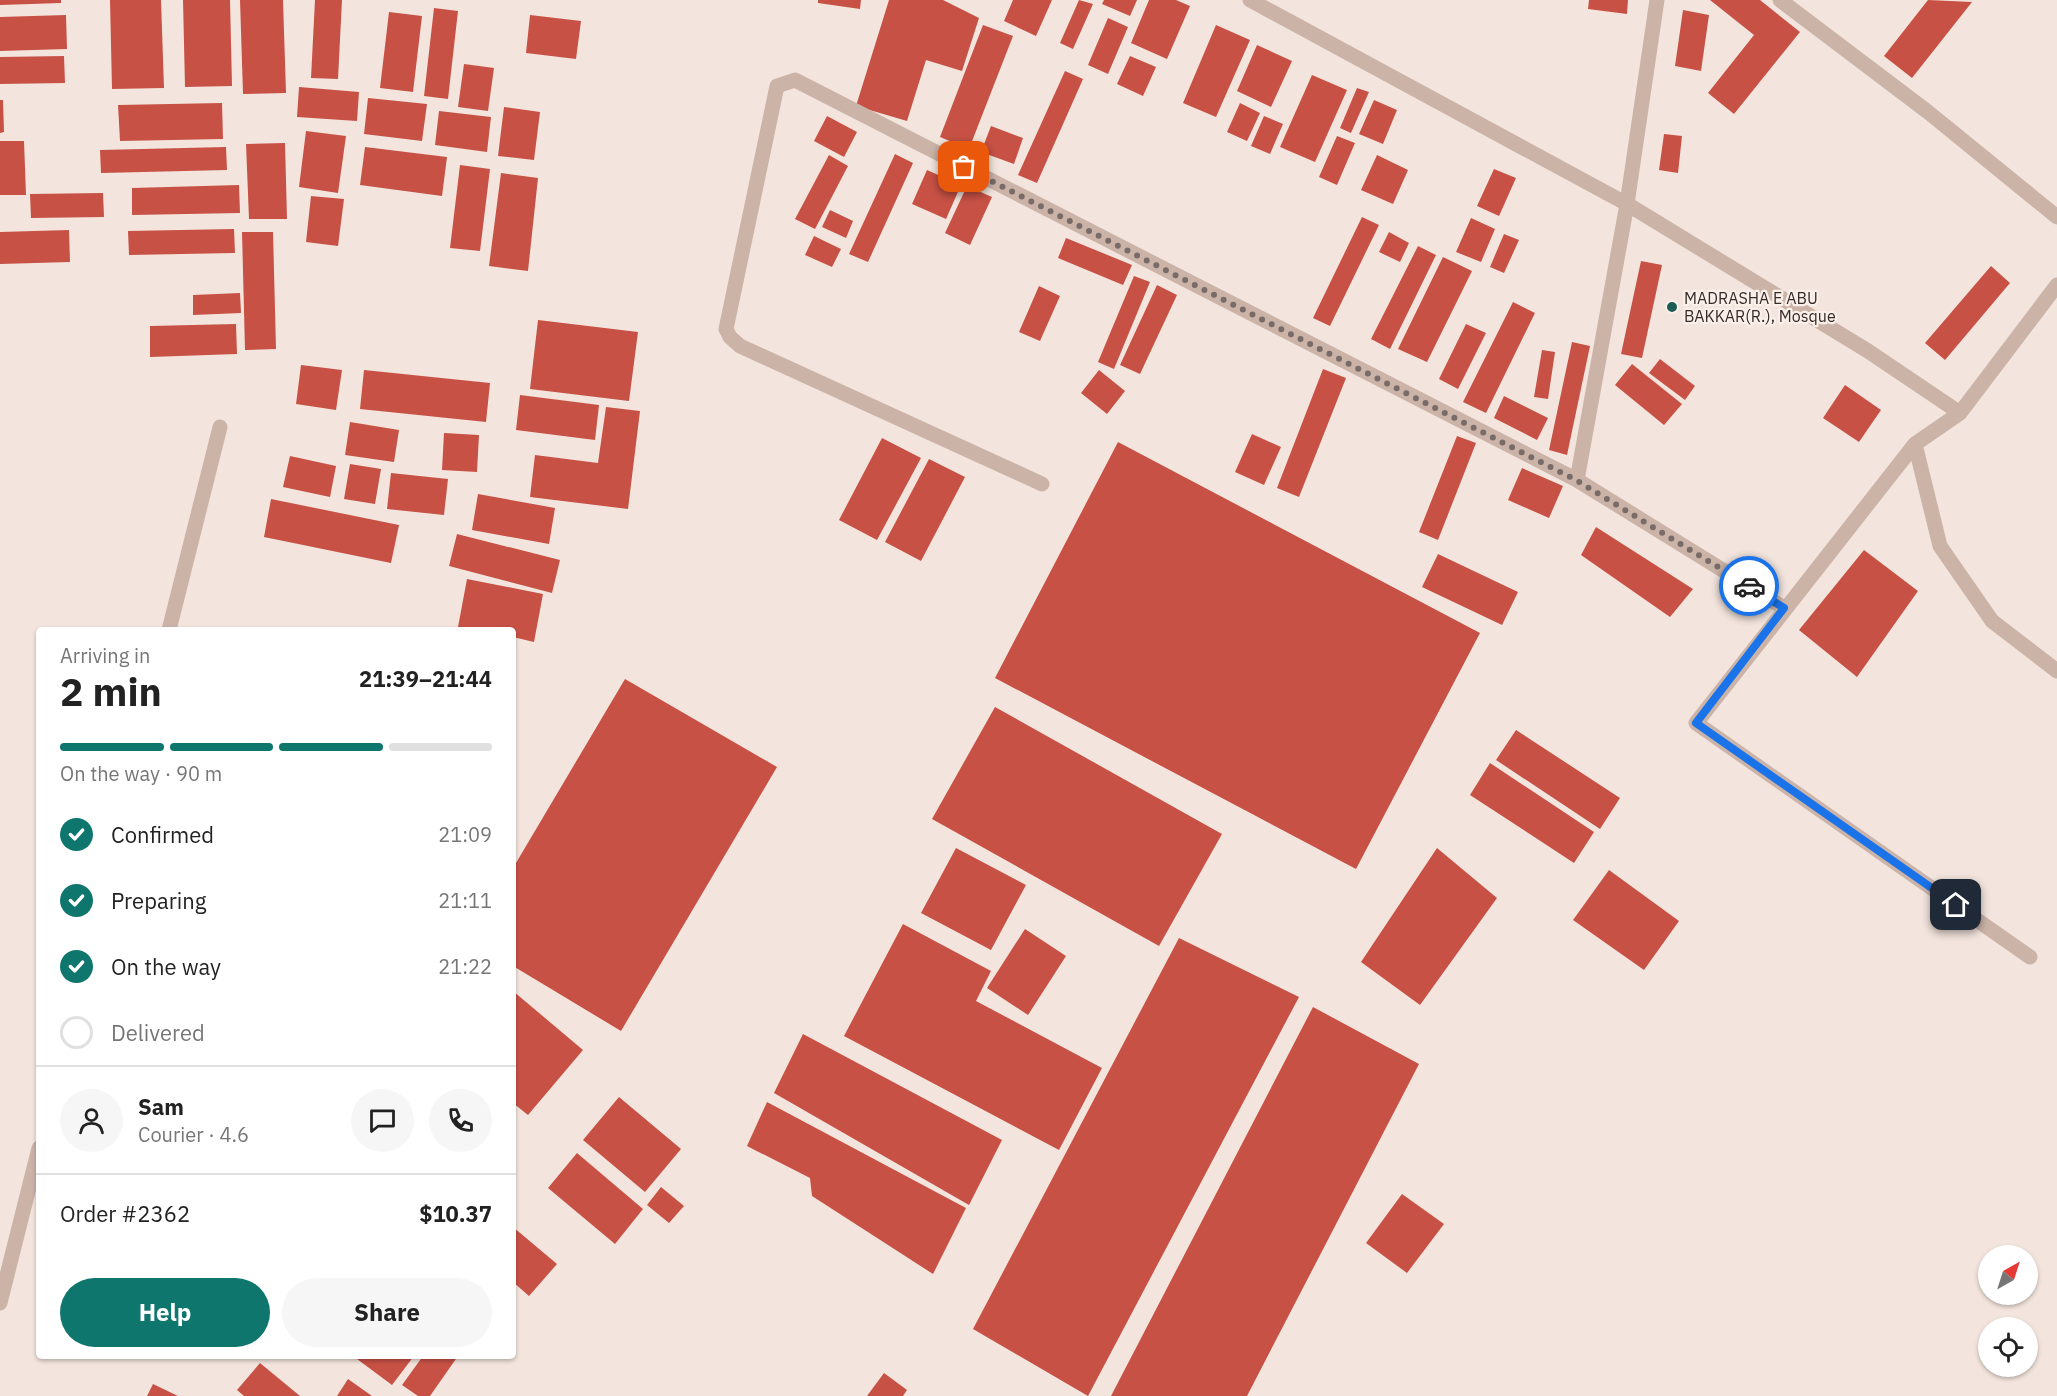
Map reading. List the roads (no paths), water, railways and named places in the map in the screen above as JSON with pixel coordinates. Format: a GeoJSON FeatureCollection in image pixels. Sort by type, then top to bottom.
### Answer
{"type":"FeatureCollection","features":[{"type":"Feature","properties":{"kind":"street"},"geometry":{"type":"LineString","coordinates":[[1250,0],[1627,204],[1868,351],[1960,413]]}},
{"type":"Feature","properties":{"kind":"street"},"geometry":{"type":"LineString","coordinates":[[1576,480],[1627,204],[1657,0]]}},
{"type":"Feature","properties":{"kind":"street"},"geometry":{"type":"LineString","coordinates":[[1780,0],[1928,112],[2057,217]]}},
{"type":"Feature","properties":{"kind":"street"},"geometry":{"type":"LineString","coordinates":[[1042,484],[740,346],[730,338],[726,329],[777,86],[795,80],[1576,480],[1784,608]]}},
{"type":"Feature","properties":{"kind":"street"},"geometry":{"type":"LineString","coordinates":[[2030,957],[1696,723],[1915,444],[1960,413],[2057,285]]}},
{"type":"Feature","properties":{"kind":"street"},"geometry":{"type":"LineString","coordinates":[[170,627],[220,427]]}},
{"type":"Feature","properties":{"kind":"street"},"geometry":{"type":"LineString","coordinates":[[1915,444],[1940,546],[1992,621],[2057,670]]}},
{"type":"Feature","properties":{"kind":"street"},"geometry":{"type":"LineString","coordinates":[[0,1303],[36,1160]]}},
{"type":"Feature","properties":{"kind":"place","name":"MADRASHA E ABU BAKKAR(R.), Mosque"},"geometry":{"type":"Point","coordinates":[1672,307]}}]}
